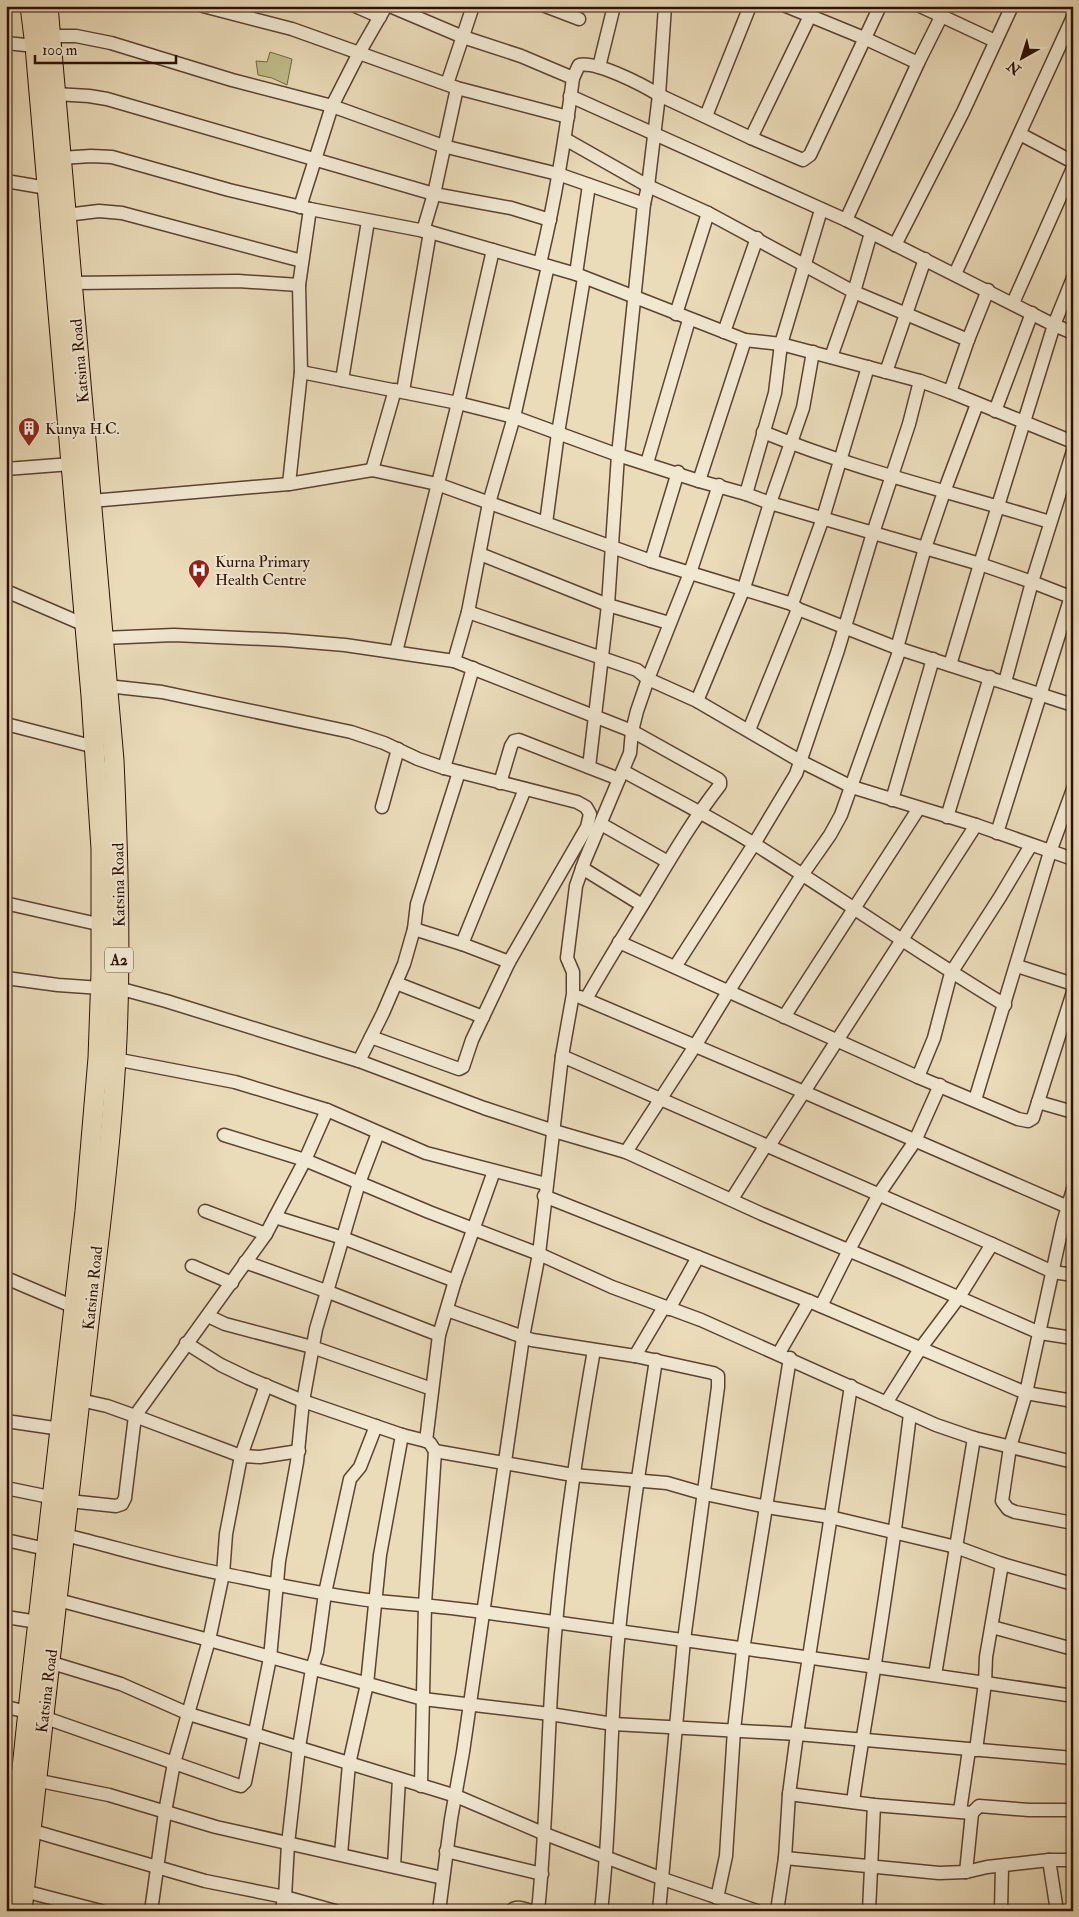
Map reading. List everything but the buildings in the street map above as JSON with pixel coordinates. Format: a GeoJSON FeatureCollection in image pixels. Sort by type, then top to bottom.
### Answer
{"type":"FeatureCollection","features":[{"type":"Feature","properties":{"kind":"highway","name":"Katsina Road"},"geometry":{"type":"LineString","coordinates":[[22,1911],[11,1899],[9,1846],[12,1806],[49,1662],[58,1600],[65,1535],[60,1499],[61,1429],[109,988],[118,845],[114,760],[55,94],[43,41],[30,6]]}},
{"type":"Feature","properties":{"kind":"highway","name":"Katsina Road"},"geometry":{"type":"LineString","coordinates":[[11,1899],[30,1830],[35,1780],[38,1622],[46,1549],[60,1499],[80,1400],[106,1170],[115,1059],[102,925],[101,849],[95,747],[48,188],[43,41],[48,6]]}},
{"type":"Feature","properties":{"kind":"street"},"geometry":{"type":"LineString","coordinates":[[203,6],[292,29],[452,86],[568,117]]}},
{"type":"Feature","properties":{"kind":"street"},"geometry":{"type":"LineString","coordinates":[[355,6],[385,10],[521,56],[573,78]]}},
{"type":"Feature","properties":{"kind":"street"},"geometry":{"type":"LineString","coordinates":[[372,470],[399,391],[426,231],[444,146],[452,86],[463,37],[473,6]]}},
{"type":"Feature","properties":{"kind":"street"},"geometry":{"type":"LineString","coordinates":[[545,6],[579,19]]}},
{"type":"Feature","properties":{"kind":"street"},"geometry":{"type":"LineString","coordinates":[[599,67],[614,6]]}},
{"type":"Feature","properties":{"kind":"street"},"geometry":{"type":"LineString","coordinates":[[589,767],[608,605],[618,455],[644,204],[648,186],[659,95],[665,6]]}},
{"type":"Feature","properties":{"kind":"street"},"geometry":{"type":"LineString","coordinates":[[706,116],[750,6]]}},
{"type":"Feature","properties":{"kind":"street"},"geometry":{"type":"LineString","coordinates":[[786,6],[864,38],[918,63]]}},
{"type":"Feature","properties":{"kind":"street"},"geometry":{"type":"LineString","coordinates":[[454,661],[468,612],[490,503],[514,416],[544,265],[573,78],[579,65],[586,63],[599,67],[802,160],[810,155],[880,6]]}},
{"type":"Feature","properties":{"kind":"street"},"geometry":{"type":"LineString","coordinates":[[920,6],[995,41]]}},
{"type":"Feature","properties":{"kind":"street"},"geometry":{"type":"LineString","coordinates":[[895,245],[963,112],[1012,6]]}},
{"type":"Feature","properties":{"kind":"street"},"geometry":{"type":"LineString","coordinates":[[289,484],[301,372],[300,285],[305,208],[315,159],[332,106],[359,53],[385,10]]}},
{"type":"Feature","properties":{"kind":"street"},"geometry":{"type":"LineString","coordinates":[[751,138],[810,16]]}},
{"type":"Feature","properties":{"kind":"street"},"geometry":{"type":"LineString","coordinates":[[846,220],[941,17]]}},
{"type":"Feature","properties":{"kind":"street"},"geometry":{"type":"LineString","coordinates":[[955,274],[1073,17]]}},
{"type":"Feature","properties":{"kind":"street"},"geometry":{"type":"LineString","coordinates":[[6,43],[43,41],[76,36],[103,41],[232,80],[332,106],[444,146],[558,174],[644,204]]}},
{"type":"Feature","properties":{"kind":"street"},"geometry":{"type":"LineString","coordinates":[[55,94],[108,99],[434,194],[511,208],[550,220]]}},
{"type":"Feature","properties":{"kind":"street"},"geometry":{"type":"LineString","coordinates":[[570,96],[654,132],[846,220],[1073,333]]}},
{"type":"Feature","properties":{"kind":"street"},"geometry":{"type":"LineString","coordinates":[[1020,134],[1073,162]]}},
{"type":"Feature","properties":{"kind":"street"},"geometry":{"type":"LineString","coordinates":[[565,139],[648,186],[708,212],[854,292],[968,340]]}},
{"type":"Feature","properties":{"kind":"street"},"geometry":{"type":"LineString","coordinates":[[61,158],[112,157],[229,190],[305,208],[426,231],[580,276],[689,320],[745,340],[780,344],[920,381],[1073,442]]}},
{"type":"Feature","properties":{"kind":"street"},"geometry":{"type":"LineString","coordinates":[[1012,303],[1073,168]]}},
{"type":"Feature","properties":{"kind":"street"},"geometry":{"type":"LineString","coordinates":[[6,181],[48,188]]}},
{"type":"Feature","properties":{"kind":"street"},"geometry":{"type":"LineString","coordinates":[[546,523],[580,276],[590,185]]}},
{"type":"Feature","properties":{"kind":"street"},"geometry":{"type":"LineString","coordinates":[[746,494],[775,393],[780,344],[821,210]]}},
{"type":"Feature","properties":{"kind":"street"},"geometry":{"type":"LineString","coordinates":[[66,215],[100,211],[122,213],[302,261]]}},
{"type":"Feature","properties":{"kind":"street"},"geometry":{"type":"LineString","coordinates":[[676,314],[708,212]]}},
{"type":"Feature","properties":{"kind":"street"},"geometry":{"type":"LineString","coordinates":[[342,380],[368,221]]}},
{"type":"Feature","properties":{"kind":"street"},"geometry":{"type":"LineString","coordinates":[[831,357],[872,233]]}},
{"type":"Feature","properties":{"kind":"street"},"geometry":{"type":"LineString","coordinates":[[724,332],[757,238]]}},
{"type":"Feature","properties":{"kind":"street"},"geometry":{"type":"LineString","coordinates":[[396,652],[458,403],[493,250]]}},
{"type":"Feature","properties":{"kind":"street"},"geometry":{"type":"LineString","coordinates":[[886,372],[924,259]]}},
{"type":"Feature","properties":{"kind":"street"},"geometry":{"type":"LineString","coordinates":[[950,665],[1054,325],[1073,278]]}},
{"type":"Feature","properties":{"kind":"street"},"geometry":{"type":"LineString","coordinates":[[72,283],[238,281],[300,285]]}},
{"type":"Feature","properties":{"kind":"street"},"geometry":{"type":"LineString","coordinates":[[950,392],[988,290]]}},
{"type":"Feature","properties":{"kind":"street"},"geometry":{"type":"LineString","coordinates":[[995,410],[1032,314]]}},
{"type":"Feature","properties":{"kind":"street"},"geometry":{"type":"LineString","coordinates":[[647,463],[689,320]]}},
{"type":"Feature","properties":{"kind":"street"},"geometry":{"type":"LineString","coordinates":[[699,481],[745,340]]}},
{"type":"Feature","properties":{"kind":"street"},"geometry":{"type":"LineString","coordinates":[[697,702],[744,588],[770,503],[803,408],[814,352]]}},
{"type":"Feature","properties":{"kind":"street"},"geometry":{"type":"LineString","coordinates":[[749,730],[795,607],[868,367]]}},
{"type":"Feature","properties":{"kind":"street"},"geometry":{"type":"LineString","coordinates":[[301,372],[514,416],[618,455],[678,472],[699,481],[719,485],[770,503],[980,564],[1072,595],[997,833]]}},
{"type":"Feature","properties":{"kind":"street"},"geometry":{"type":"LineString","coordinates":[[675,967],[791,784],[845,628],[891,476],[909,424],[920,381]]}},
{"type":"Feature","properties":{"kind":"street"},"geometry":{"type":"LineString","coordinates":[[626,1152],[696,1046],[728,992],[841,815],[898,648],[925,548],[977,404]]}},
{"type":"Feature","properties":{"kind":"street"},"geometry":{"type":"LineString","coordinates":[[763,432],[891,476],[1050,522]]}},
{"type":"Feature","properties":{"kind":"street"},"geometry":{"type":"LineString","coordinates":[[1005,682],[1032,582],[1073,451]]}},
{"type":"Feature","properties":{"kind":"street"},"geometry":{"type":"LineString","coordinates":[[6,469],[71,464]]}},
{"type":"Feature","properties":{"kind":"street"},"geometry":{"type":"LineString","coordinates":[[91,501],[289,484],[372,470],[437,484],[651,561],[690,574],[744,588],[898,648],[1073,705]]}},
{"type":"Feature","properties":{"kind":"street"},"geometry":{"type":"LineString","coordinates":[[651,561],[678,472]]}},
{"type":"Feature","properties":{"kind":"street"},"geometry":{"type":"LineString","coordinates":[[439,1911],[450,1819],[456,1796],[523,1337],[538,1254],[562,1056],[574,994],[573,972],[567,958],[576,886],[630,753],[632,731],[648,679],[690,574],[719,485]]}},
{"type":"Feature","properties":{"kind":"street"},"geometry":{"type":"LineString","coordinates":[[480,554],[608,605],[670,624]]}},
{"type":"Feature","properties":{"kind":"street"},"geometry":{"type":"LineString","coordinates":[[6,591],[85,625]]}},
{"type":"Feature","properties":{"kind":"street"},"geometry":{"type":"LineString","coordinates":[[468,612],[637,670],[648,679],[697,702],[749,730],[800,761],[852,787],[976,825],[1073,859]]}},
{"type":"Feature","properties":{"kind":"street"},"geometry":{"type":"LineString","coordinates":[[103,638],[174,635],[276,640],[345,645],[454,661],[632,731],[720,781],[720,785],[699,813],[618,942],[586,999]]}},
{"type":"Feature","properties":{"kind":"street"},"geometry":{"type":"LineString","coordinates":[[892,800],[934,660]]}},
{"type":"Feature","properties":{"kind":"street"},"geometry":{"type":"LineString","coordinates":[[444,768],[472,668]]}},
{"type":"Feature","properties":{"kind":"street"},"geometry":{"type":"LineString","coordinates":[[947,817],[990,677]]}},
{"type":"Feature","properties":{"kind":"street"},"geometry":{"type":"LineString","coordinates":[[107,686],[162,692],[342,730],[398,749],[418,759],[444,768],[577,802],[586,807],[590,814],[583,835],[509,962],[472,1040],[463,1067],[460,1068],[371,1037]]}},
{"type":"Feature","properties":{"kind":"street"},"geometry":{"type":"LineString","coordinates":[[6,724],[95,747]]}},
{"type":"Feature","properties":{"kind":"street"},"geometry":{"type":"LineString","coordinates":[[500,783],[511,746],[514,741],[520,740],[589,767],[621,775],[699,813],[754,844],[854,907],[951,973],[1005,1005]]}},
{"type":"Feature","properties":{"kind":"street"},"geometry":{"type":"LineString","coordinates":[[382,807],[398,749]]}},
{"type":"Feature","properties":{"kind":"street"},"geometry":{"type":"LineString","coordinates":[[359,1061],[396,983],[414,929],[417,904],[459,772]]}},
{"type":"Feature","properties":{"kind":"street"},"geometry":{"type":"LineString","coordinates":[[462,944],[525,789]]}},
{"type":"Feature","properties":{"kind":"street"},"geometry":{"type":"LineString","coordinates":[[975,1100],[1050,852],[1073,789]]}},
{"type":"Feature","properties":{"kind":"street"},"geometry":{"type":"LineString","coordinates":[[784,1017],[920,808]]}},
{"type":"Feature","properties":{"kind":"street"},"geometry":{"type":"LineString","coordinates":[[600,824],[668,862]]}},
{"type":"Feature","properties":{"kind":"street"},"geometry":{"type":"LineString","coordinates":[[732,1199],[838,1041],[976,825]]}},
{"type":"Feature","properties":{"kind":"street"},"geometry":{"type":"LineString","coordinates":[[918,1077],[934,1038],[951,973],[1000,898],[1031,844]]}},
{"type":"Feature","properties":{"kind":"street"},"geometry":{"type":"LineString","coordinates":[[582,868],[642,905]]}},
{"type":"Feature","properties":{"kind":"street"},"geometry":{"type":"LineString","coordinates":[[8,904],[102,925]]}},
{"type":"Feature","properties":{"kind":"street"},"geometry":{"type":"LineString","coordinates":[[414,929],[462,944],[509,962]]}},
{"type":"Feature","properties":{"kind":"street"},"geometry":{"type":"LineString","coordinates":[[618,942],[918,1077],[1018,1119],[1028,1121],[1033,1118],[1073,992]]}},
{"type":"Feature","properties":{"kind":"street"},"geometry":{"type":"LineString","coordinates":[[1017,966],[1073,984]]}},
{"type":"Feature","properties":{"kind":"street"},"geometry":{"type":"LineString","coordinates":[[6,978],[58,985],[109,988],[166,1001],[359,1061],[484,1108],[626,1152],[762,1214],[1040,1333],[1073,1338]]}},
{"type":"Feature","properties":{"kind":"street"},"geometry":{"type":"LineString","coordinates":[[396,983],[483,1017]]}},
{"type":"Feature","properties":{"kind":"street"},"geometry":{"type":"LineString","coordinates":[[574,994],[1070,1208]]}},
{"type":"Feature","properties":{"kind":"street"},"geometry":{"type":"LineString","coordinates":[[562,1056],[1053,1272],[1073,1275]]}},
{"type":"Feature","properties":{"kind":"street"},"geometry":{"type":"LineString","coordinates":[[115,1059],[235,1082],[327,1110],[426,1153],[494,1171],[545,1190],[698,1257],[809,1301],[1026,1393],[1073,1401]]}},
{"type":"Feature","properties":{"kind":"street"},"geometry":{"type":"LineString","coordinates":[[821,1306],[879,1194],[915,1141],[940,1085]]}},
{"type":"Feature","properties":{"kind":"street"},"geometry":{"type":"LineString","coordinates":[[1038,1102],[1073,1112]]}},
{"type":"Feature","properties":{"kind":"street"},"geometry":{"type":"LineString","coordinates":[[6,1488],[60,1499],[116,1506],[122,1504],[125,1498],[135,1416],[266,1234],[305,1160],[327,1110]]}},
{"type":"Feature","properties":{"kind":"street"},"geometry":{"type":"LineString","coordinates":[[6,1707],[35,1715],[241,1786],[245,1782],[270,1658],[281,1542],[299,1451],[303,1401],[312,1347],[326,1291],[359,1183],[378,1133]]}},
{"type":"Feature","properties":{"kind":"street"},"geometry":{"type":"LineString","coordinates":[[224,1135],[305,1160],[538,1254],[612,1287],[701,1320],[936,1425],[974,1438],[1073,1462]]}},
{"type":"Feature","properties":{"kind":"street"},"geometry":{"type":"LineString","coordinates":[[426,1441],[439,1335],[472,1228],[494,1171]]}},
{"type":"Feature","properties":{"kind":"street"},"geometry":{"type":"LineString","coordinates":[[1073,1189],[1026,1393],[1010,1447],[1002,1501],[1004,1506],[1015,1512],[1073,1523]]}},
{"type":"Feature","properties":{"kind":"street"},"geometry":{"type":"LineString","coordinates":[[206,1211],[266,1234]]}},
{"type":"Feature","properties":{"kind":"street"},"geometry":{"type":"LineString","coordinates":[[275,1216],[343,1238],[455,1280]]}},
{"type":"Feature","properties":{"kind":"street"},"geometry":{"type":"LineString","coordinates":[[886,1402],[920,1349],[959,1298],[992,1244]]}},
{"type":"Feature","properties":{"kind":"street"},"geometry":{"type":"LineString","coordinates":[[635,1356],[698,1257]]}},
{"type":"Feature","properties":{"kind":"street"},"geometry":{"type":"LineString","coordinates":[[245,1262],[439,1335]]}},
{"type":"Feature","properties":{"kind":"street"},"geometry":{"type":"LineString","coordinates":[[192,1266],[232,1283]]}},
{"type":"Feature","properties":{"kind":"street"},"geometry":{"type":"LineString","coordinates":[[6,1278],[74,1306]]}},
{"type":"Feature","properties":{"kind":"street"},"geometry":{"type":"LineString","coordinates":[[718,1898],[726,1856],[734,1730],[743,1650],[767,1507],[784,1356],[809,1301]]}},
{"type":"Feature","properties":{"kind":"street"},"geometry":{"type":"LineString","coordinates":[[446,1310],[523,1337],[656,1360],[713,1372],[718,1376],[705,1494],[684,1640],[659,1911]]}},
{"type":"Feature","properties":{"kind":"street"},"geometry":{"type":"LineString","coordinates":[[208,1316],[232,1326],[312,1347],[432,1389]]}},
{"type":"Feature","properties":{"kind":"street"},"geometry":{"type":"LineString","coordinates":[[186,1343],[221,1365],[266,1385],[303,1401],[402,1435],[426,1441],[430,1443],[435,1451],[424,1604],[421,1786]]}},
{"type":"Feature","properties":{"kind":"street"},"geometry":{"type":"LineString","coordinates":[[538,1911],[545,1834],[556,1623],[573,1475],[594,1350]]}},
{"type":"Feature","properties":{"kind":"street"},"geometry":{"type":"LineString","coordinates":[[601,1911],[607,1857],[618,1632],[656,1360]]}},
{"type":"Feature","properties":{"kind":"street"},"geometry":{"type":"LineString","coordinates":[[151,1911],[174,1763],[209,1640],[223,1574],[226,1534],[241,1456],[266,1385]]}},
{"type":"Feature","properties":{"kind":"street"},"geometry":{"type":"LineString","coordinates":[[778,1911],[785,1858],[789,1794],[797,1734],[851,1386]]}},
{"type":"Feature","properties":{"kind":"street"},"geometry":{"type":"LineString","coordinates":[[80,1400],[107,1406],[241,1456],[260,1458],[299,1451]]}},
{"type":"Feature","properties":{"kind":"street"},"geometry":{"type":"LineString","coordinates":[[853,1802],[861,1740],[875,1666],[895,1533],[910,1414]]}},
{"type":"Feature","properties":{"kind":"street"},"geometry":{"type":"LineString","coordinates":[[6,1421],[61,1429]]}},
{"type":"Feature","properties":{"kind":"street"},"geometry":{"type":"LineString","coordinates":[[281,1911],[285,1897],[288,1844],[299,1747],[312,1670],[317,1652],[325,1592],[350,1479],[360,1467],[376,1426]]}},
{"type":"Feature","properties":{"kind":"street"},"geometry":{"type":"LineString","coordinates":[[341,1854],[349,1764],[367,1684],[380,1555],[402,1435]]}},
{"type":"Feature","properties":{"kind":"street"},"geometry":{"type":"LineString","coordinates":[[935,1675],[974,1438]]}},
{"type":"Feature","properties":{"kind":"street"},"geometry":{"type":"LineString","coordinates":[[435,1451],[573,1475],[666,1484],[767,1507],[830,1517],[956,1547],[1002,1564],[1073,1584]]}},
{"type":"Feature","properties":{"kind":"street"},"geometry":{"type":"LineString","coordinates":[[65,1535],[223,1574],[325,1592],[376,1600],[484,1612],[618,1632],[653,1635],[743,1650],[875,1666],[1073,1696]]}},
{"type":"Feature","properties":{"kind":"street"},"geometry":{"type":"LineString","coordinates":[[6,1540],[46,1549]]}},
{"type":"Feature","properties":{"kind":"street"},"geometry":{"type":"LineString","coordinates":[[966,1872],[966,1812],[973,1750],[985,1683],[986,1657],[1002,1564]]}},
{"type":"Feature","properties":{"kind":"street"},"geometry":{"type":"LineString","coordinates":[[58,1600],[423,1699],[550,1714],[613,1724],[797,1734],[1073,1758]]}},
{"type":"Feature","properties":{"kind":"street"},"geometry":{"type":"LineString","coordinates":[[6,1617],[38,1622]]}},
{"type":"Feature","properties":{"kind":"street"},"geometry":{"type":"LineString","coordinates":[[992,1628],[1073,1649]]}},
{"type":"Feature","properties":{"kind":"street"},"geometry":{"type":"LineString","coordinates":[[49,1662],[121,1684],[189,1714],[456,1796],[545,1834],[663,1879],[757,1911]]}},
{"type":"Feature","properties":{"kind":"street"},"geometry":{"type":"LineString","coordinates":[[394,1866],[399,1779]]}},
{"type":"Feature","properties":{"kind":"street"},"geometry":{"type":"LineString","coordinates":[[35,1780],[109,1795],[165,1812],[288,1844],[341,1854],[443,1878]]}},
{"type":"Feature","properties":{"kind":"street"},"geometry":{"type":"LineString","coordinates":[[789,1794],[874,1805],[966,1812],[983,1805],[1029,1810],[1073,1810]]}},
{"type":"Feature","properties":{"kind":"street"},"geometry":{"type":"LineString","coordinates":[[870,1911],[874,1805]]}},
{"type":"Feature","properties":{"kind":"street"},"geometry":{"type":"LineString","coordinates":[[30,1830],[205,1881],[285,1897],[335,1911]]}},
{"type":"Feature","properties":{"kind":"street"},"geometry":{"type":"LineString","coordinates":[[446,1851],[542,1874]]}},
{"type":"Feature","properties":{"kind":"street"},"geometry":{"type":"LineString","coordinates":[[785,1858],[872,1868],[939,1873],[966,1872],[1049,1860],[1073,1860]]}},
{"type":"Feature","properties":{"kind":"street"},"geometry":{"type":"LineString","coordinates":[[1049,1860],[1057,1911]]}},
{"type":"Feature","properties":{"kind":"street"},"geometry":{"type":"LineString","coordinates":[[999,1909],[1002,1866]]}},
{"type":"Feature","properties":{"kind":"street"},"geometry":{"type":"LineString","coordinates":[[11,1899],[101,1911]]}},
{"type":"Feature","properties":{"kind":"street"},"geometry":{"type":"LineString","coordinates":[[511,1911],[514,1908],[531,1911]]}},
{"type":"Feature","properties":{"kind":"shaded area"},"geometry":{"type":"Polygon","coordinates":[[[270,52],[292,59],[287,85],[272,78],[258,75],[256,61],[267,62],[270,52]]]}},
{"type":"Feature","properties":{"kind":"place","name":"Kunya H.C."},"geometry":{"type":"Point","coordinates":[29,447]}},
{"type":"Feature","properties":{"kind":"place","name":"Kurna Primary Health Centre"},"geometry":{"type":"Point","coordinates":[199,589]}}]}
